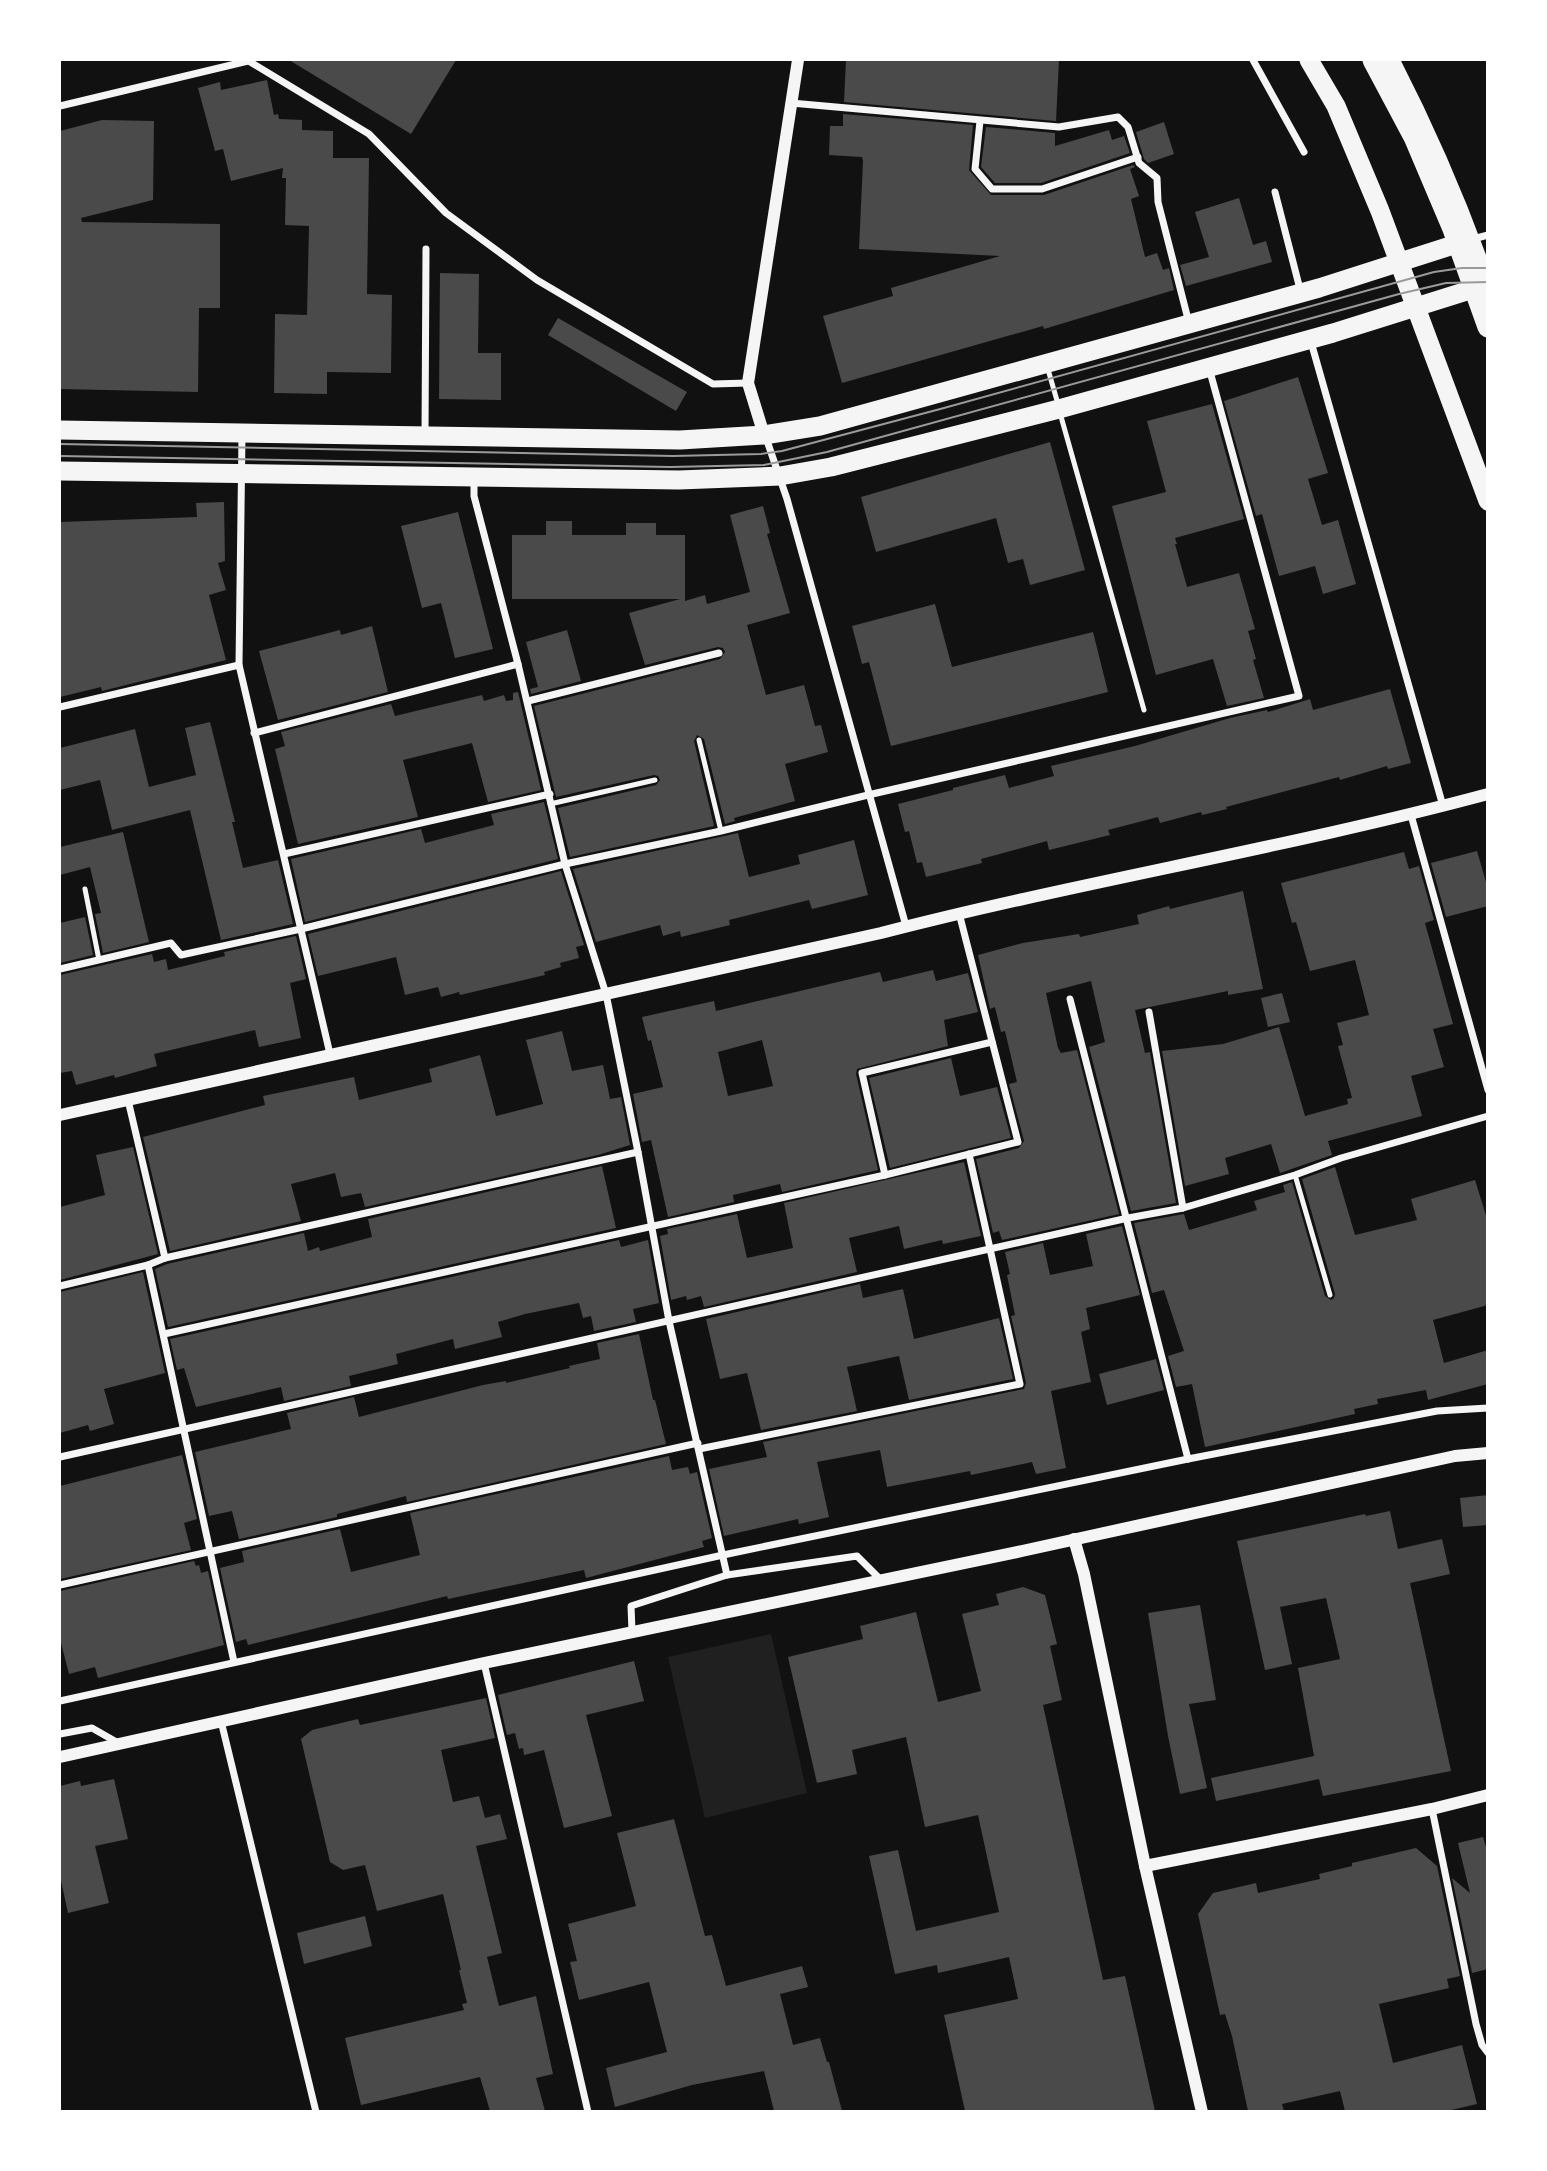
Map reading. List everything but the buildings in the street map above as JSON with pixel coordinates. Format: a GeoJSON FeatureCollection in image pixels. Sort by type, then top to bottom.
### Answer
{"type":"FeatureCollection","features":[{"type":"Feature","properties":{"kind":"highway"},"geometry":{"type":"LineString","coordinates":[[1309,60],[1336,106],[1400,263],[1488,501]]}},
{"type":"Feature","properties":{"kind":"highway"},"geometry":{"type":"LineString","coordinates":[[1373,60],[1419,148],[1453,229],[1488,327]]}},
{"type":"Feature","properties":{"kind":"highway"},"geometry":{"type":"LineString","coordinates":[[60,471],[679,480],[780,476],[831,467],[1059,409],[1310,340],[1487,287],[1478,237],[1450,187],[1421,119],[1390,60]]}},
{"type":"Feature","properties":{"kind":"highway"},"geometry":{"type":"LineString","coordinates":[[60,430],[680,440],[764,435],[820,426],[1301,293],[1478,237]]}},
{"type":"Feature","properties":{"kind":"street"},"geometry":{"type":"LineString","coordinates":[[60,106],[248,60],[369,134],[446,213],[537,280],[713,384],[748,383]]}},
{"type":"Feature","properties":{"kind":"street"},"geometry":{"type":"LineString","coordinates":[[797,60],[748,383],[780,476],[906,926]]}},
{"type":"Feature","properties":{"kind":"street"},"geometry":{"type":"LineString","coordinates":[[1254,60],[1304,152]]}},
{"type":"Feature","properties":{"kind":"street"},"geometry":{"type":"LineString","coordinates":[[791,103],[1059,127],[1118,117],[1128,127],[1139,163],[1157,178],[1158,202],[1189,323]]}},
{"type":"Feature","properties":{"kind":"street"},"geometry":{"type":"LineString","coordinates":[[980,121],[975,169],[992,189],[1042,189],[1138,157]]}},
{"type":"Feature","properties":{"kind":"street"},"geometry":{"type":"LineString","coordinates":[[1275,192],[1301,293]]}},
{"type":"Feature","properties":{"kind":"street"},"geometry":{"type":"LineString","coordinates":[[425,437],[426,249]]}},
{"type":"Feature","properties":{"kind":"street"},"geometry":{"type":"LineString","coordinates":[[1310,340],[1443,806]]}},
{"type":"Feature","properties":{"kind":"street"},"geometry":{"type":"LineString","coordinates":[[60,969],[171,943],[181,955],[301,929],[565,864],[721,831],[1299,696],[1209,368]]}},
{"type":"Feature","properties":{"kind":"street"},"geometry":{"type":"LineString","coordinates":[[242,434],[239,664],[330,1054]]}},
{"type":"Feature","properties":{"kind":"street"},"geometry":{"type":"LineString","coordinates":[[474,477],[474,496],[519,664],[565,864],[606,994],[669,1321],[727,1575]]}},
{"type":"Feature","properties":{"kind":"street"},"geometry":{"type":"LineString","coordinates":[[528,701],[719,653]]}},
{"type":"Feature","properties":{"kind":"street"},"geometry":{"type":"LineString","coordinates":[[60,708],[239,664]]}},
{"type":"Feature","properties":{"kind":"street"},"geometry":{"type":"LineString","coordinates":[[254,733],[519,664]]}},
{"type":"Feature","properties":{"kind":"street"},"geometry":{"type":"LineString","coordinates":[[284,854],[550,794]]}},
{"type":"Feature","properties":{"kind":"street"},"geometry":{"type":"LineString","coordinates":[[60,1115],[959,913],[1411,815],[1488,794]]}},
{"type":"Feature","properties":{"kind":"street"},"geometry":{"type":"LineString","coordinates":[[1411,815],[1488,1090]]}},
{"type":"Feature","properties":{"kind":"street"},"geometry":{"type":"LineString","coordinates":[[164,1334],[885,1175],[1018,1142],[959,913]]}},
{"type":"Feature","properties":{"kind":"street"},"geometry":{"type":"LineString","coordinates":[[1070,999],[1188,1459]]}},
{"type":"Feature","properties":{"kind":"street"},"geometry":{"type":"LineString","coordinates":[[1149,1012],[1183,1208]]}},
{"type":"Feature","properties":{"kind":"street"},"geometry":{"type":"LineString","coordinates":[[885,1175],[862,1073],[992,1042]]}},
{"type":"Feature","properties":{"kind":"street"},"geometry":{"type":"LineString","coordinates":[[128,1100],[164,1258]]}},
{"type":"Feature","properties":{"kind":"street"},"geometry":{"type":"LineString","coordinates":[[60,1457],[1128,1218],[1183,1208],[1488,1116]]}},
{"type":"Feature","properties":{"kind":"street"},"geometry":{"type":"LineString","coordinates":[[60,1286],[148,1265],[164,1258],[638,1152]]}},
{"type":"Feature","properties":{"kind":"street"},"geometry":{"type":"LineString","coordinates":[[60,1585],[699,1446],[1020,1384],[969,1154]]}},
{"type":"Feature","properties":{"kind":"street"},"geometry":{"type":"LineString","coordinates":[[148,1265],[234,1662]]}},
{"type":"Feature","properties":{"kind":"street"},"geometry":{"type":"LineString","coordinates":[[60,1701],[723,1555],[1188,1459],[1437,1411],[1488,1408]]}},
{"type":"Feature","properties":{"kind":"street"},"geometry":{"type":"LineString","coordinates":[[60,1757],[632,1631],[1455,1456],[1488,1453]]}},
{"type":"Feature","properties":{"kind":"street"},"geometry":{"type":"LineString","coordinates":[[1074,1539],[1084,1574],[1145,1866],[1202,2112]]}},
{"type":"Feature","properties":{"kind":"street"},"geometry":{"type":"LineString","coordinates":[[632,1631],[631,1606],[727,1575],[857,1556],[881,1580]]}},
{"type":"Feature","properties":{"kind":"street"},"geometry":{"type":"LineString","coordinates":[[484,1663],[588,2112]]}},
{"type":"Feature","properties":{"kind":"street"},"geometry":{"type":"LineString","coordinates":[[221,1720],[316,2112]]}},
{"type":"Feature","properties":{"kind":"street"},"geometry":{"type":"LineString","coordinates":[[60,1734],[92,1728],[121,1745]]}},
{"type":"Feature","properties":{"kind":"street"},"geometry":{"type":"LineString","coordinates":[[1145,1866],[1432,1809],[1488,1795]]}},
{"type":"Feature","properties":{"kind":"street"},"geometry":{"type":"LineString","coordinates":[[1432,1809],[1476,2024],[1482,2045],[1488,2053]]}},
{"type":"Feature","properties":{"kind":"lane"},"geometry":{"type":"LineString","coordinates":[[1046,362],[1144,710]]}},
{"type":"Feature","properties":{"kind":"lane"},"geometry":{"type":"LineString","coordinates":[[699,740],[721,831]]}},
{"type":"Feature","properties":{"kind":"lane"},"geometry":{"type":"LineString","coordinates":[[551,804],[655,780]]}},
{"type":"Feature","properties":{"kind":"lane"},"geometry":{"type":"LineString","coordinates":[[85,889],[99,960]]}},
{"type":"Feature","properties":{"kind":"lane"},"geometry":{"type":"LineString","coordinates":[[1295,1175],[1329,1295]]}},
{"type":"Feature","properties":{"kind":"shaded area"},"geometry":{"type":"Polygon","coordinates":[[[771,1634],[807,1793],[705,1818],[668,1657],[771,1634]]]}},
{"type":"Feature","properties":{"kind":"tram line"},"geometry":{"type":"LineString","coordinates":[[60,444],[673,456],[761,454],[782,451],[944,408],[1434,272],[1488,268]]}},
{"type":"Feature","properties":{"kind":"tram line"},"geometry":{"type":"LineString","coordinates":[[60,456],[670,467],[764,465],[827,452],[1399,294],[1446,283],[1488,282]]}}]}
